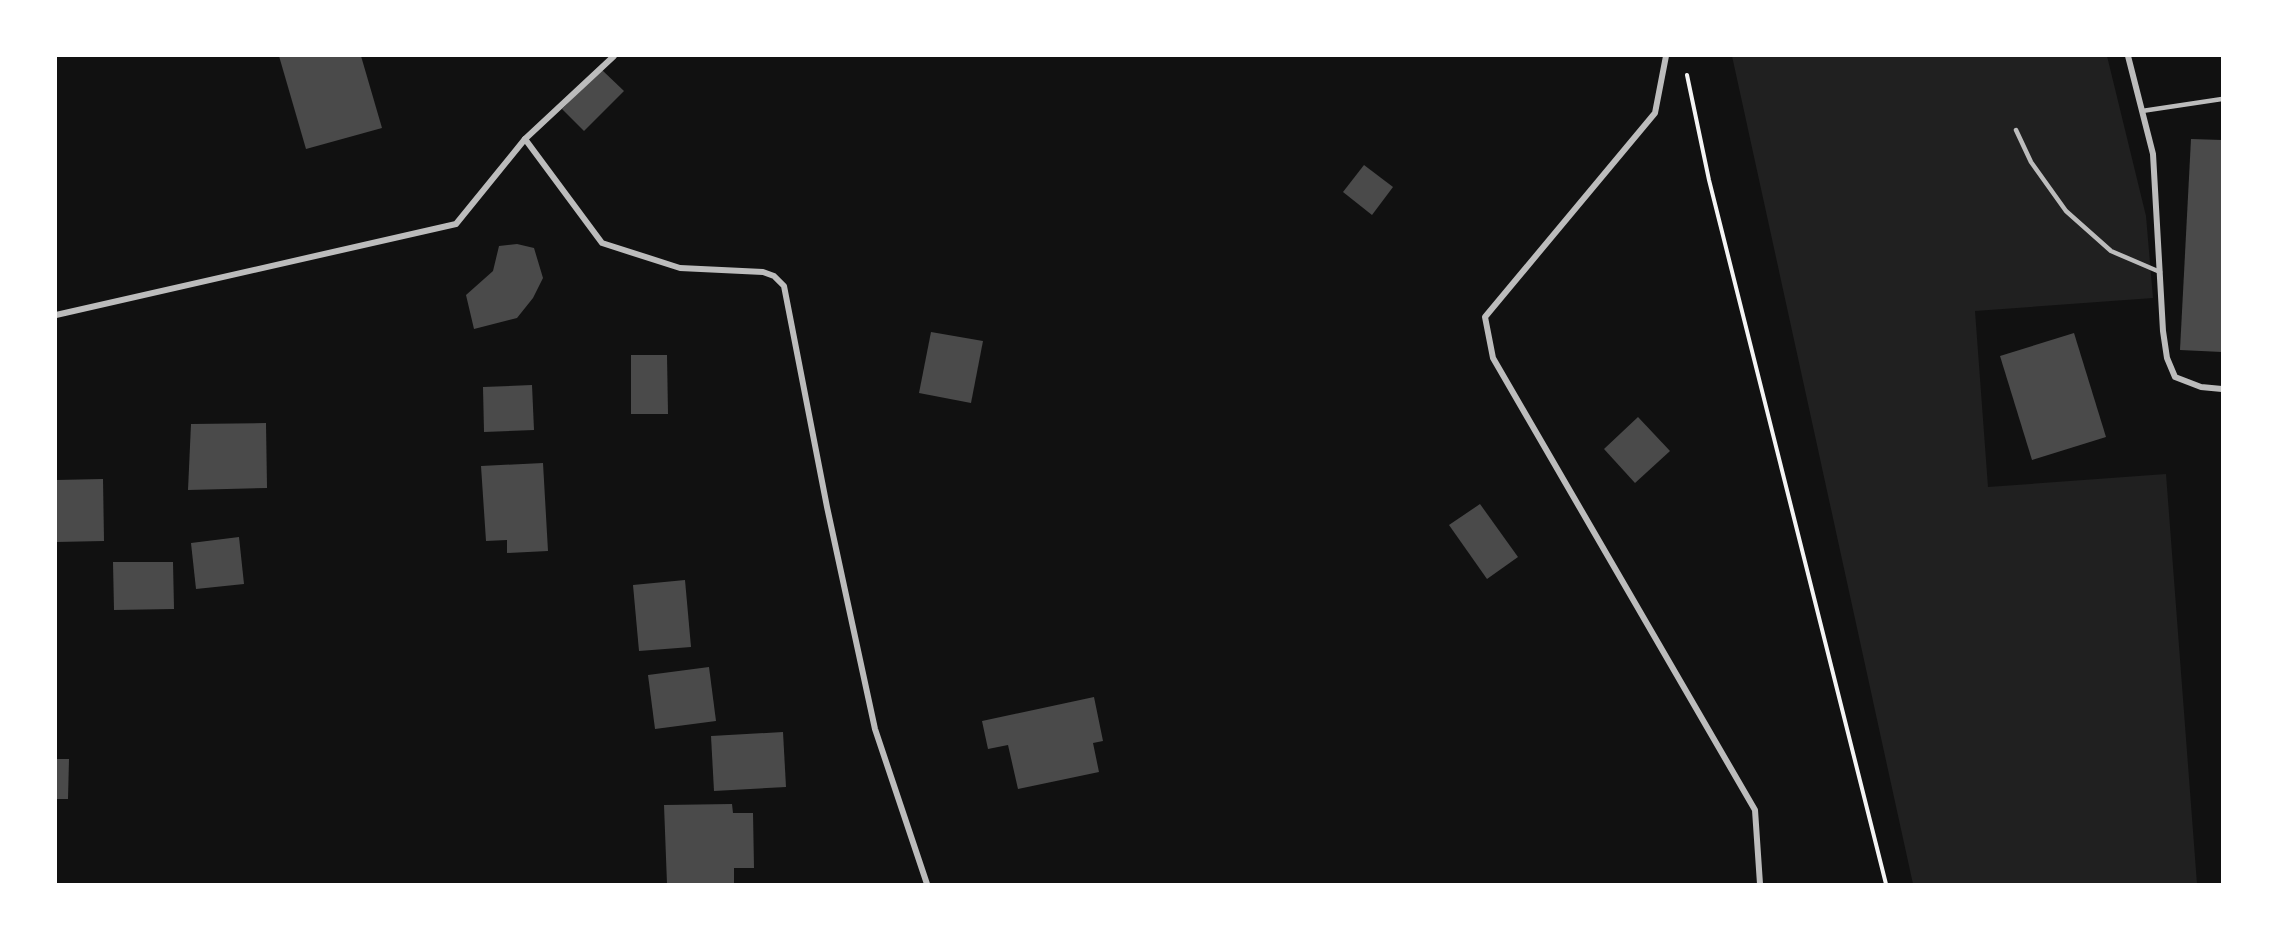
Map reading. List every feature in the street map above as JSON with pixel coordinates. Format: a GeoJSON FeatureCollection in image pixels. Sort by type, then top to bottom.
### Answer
{"type":"FeatureCollection","features":[{"type":"Feature","properties":{"kind":"street"},"geometry":{"type":"LineString","coordinates":[[56,315],[456,224],[525,139],[614,56]]}},
{"type":"Feature","properties":{"kind":"street"},"geometry":{"type":"LineString","coordinates":[[1666,56],[1655,113],[1485,317],[1493,358],[1755,810],[1760,885]]}},
{"type":"Feature","properties":{"kind":"street"},"geometry":{"type":"LineString","coordinates":[[2128,56],[2152,154],[2163,331],[2167,358],[2175,377],[2201,387],[2223,389]]}},
{"type":"Feature","properties":{"kind":"street"},"geometry":{"type":"LineString","coordinates":[[525,139],[603,243],[680,268],[763,272],[774,276],[784,286],[827,507],[875,729],[927,885]]}},
{"type":"Feature","properties":{"kind":"lane"},"geometry":{"type":"LineString","coordinates":[[2142,111],[2223,99]]}},
{"type":"Feature","properties":{"kind":"lane"},"geometry":{"type":"LineString","coordinates":[[2016,130],[2031,162],[2066,211],[2112,251],[2160,272]]}},
{"type":"Feature","properties":{"kind":"path"},"geometry":{"type":"LineString","coordinates":[[1685,67],[1709,180],[1886,885]]}},
{"type":"Feature","properties":{"kind":"shaded area"},"geometry":{"type":"Polygon","coordinates":[[[1732,56],[2107,56],[2146,216],[2153,298],[1975,311],[1988,487],[2166,474],[2197,884],[1913,884],[1732,56]]]}},
{"type":"Feature","properties":{"kind":"building"},"geometry":{"type":"Polygon","coordinates":[[[279,56],[361,56],[382,128],[306,149],[279,56]]]}},
{"type":"Feature","properties":{"kind":"building"},"geometry":{"type":"Polygon","coordinates":[[[602,70],[624,91],[584,131],[562,109],[602,70]]]}},
{"type":"Feature","properties":{"kind":"building"},"geometry":{"type":"Polygon","coordinates":[[[2191,139],[2222,140],[2222,352],[2180,350],[2191,139]]]}},
{"type":"Feature","properties":{"kind":"building"},"geometry":{"type":"Polygon","coordinates":[[[1364,165],[1393,187],[1372,215],[1343,192],[1364,165]]]}},
{"type":"Feature","properties":{"kind":"building"},"geometry":{"type":"Polygon","coordinates":[[[517,244],[534,248],[543,278],[533,298],[517,318],[474,329],[466,295],[493,271],[499,246],[517,244]]]}},
{"type":"Feature","properties":{"kind":"building"},"geometry":{"type":"Polygon","coordinates":[[[931,332],[983,341],[971,403],[919,393],[931,332]]]}},
{"type":"Feature","properties":{"kind":"building"},"geometry":{"type":"Polygon","coordinates":[[[2074,333],[2106,437],[2032,460],[2000,356],[2074,333]]]}},
{"type":"Feature","properties":{"kind":"building"},"geometry":{"type":"Polygon","coordinates":[[[631,355],[667,355],[668,414],[631,414],[631,355]]]}},
{"type":"Feature","properties":{"kind":"building"},"geometry":{"type":"Polygon","coordinates":[[[532,385],[534,430],[484,432],[483,387],[532,385]]]}},
{"type":"Feature","properties":{"kind":"building"},"geometry":{"type":"Polygon","coordinates":[[[1638,417],[1670,451],[1635,483],[1604,449],[1638,417]]]}},
{"type":"Feature","properties":{"kind":"building"},"geometry":{"type":"Polygon","coordinates":[[[266,423],[267,488],[188,490],[191,424],[266,423]]]}},
{"type":"Feature","properties":{"kind":"building"},"geometry":{"type":"Polygon","coordinates":[[[543,463],[548,551],[507,553],[507,540],[486,541],[481,466],[543,463]]]}},
{"type":"Feature","properties":{"kind":"building"},"geometry":{"type":"Polygon","coordinates":[[[103,479],[104,541],[56,542],[56,480],[103,479]]]}},
{"type":"Feature","properties":{"kind":"building"},"geometry":{"type":"Polygon","coordinates":[[[1480,504],[1518,557],[1487,579],[1449,525],[1480,504]]]}},
{"type":"Feature","properties":{"kind":"building"},"geometry":{"type":"Polygon","coordinates":[[[239,537],[244,584],[196,589],[191,543],[239,537]]]}},
{"type":"Feature","properties":{"kind":"building"},"geometry":{"type":"Polygon","coordinates":[[[113,562],[173,562],[174,609],[114,610],[113,562]]]}},
{"type":"Feature","properties":{"kind":"building"},"geometry":{"type":"Polygon","coordinates":[[[685,580],[691,647],[639,651],[633,585],[685,580]]]}},
{"type":"Feature","properties":{"kind":"building"},"geometry":{"type":"Polygon","coordinates":[[[709,667],[716,721],[655,729],[648,675],[709,667]]]}},
{"type":"Feature","properties":{"kind":"building"},"geometry":{"type":"Polygon","coordinates":[[[1094,697],[1103,741],[1093,743],[1099,772],[1018,789],[1008,745],[988,749],[982,721],[1094,697]]]}},
{"type":"Feature","properties":{"kind":"building"},"geometry":{"type":"Polygon","coordinates":[[[783,732],[786,787],[714,791],[711,736],[783,732]]]}},
{"type":"Feature","properties":{"kind":"building"},"geometry":{"type":"Polygon","coordinates":[[[56,759],[69,759],[68,799],[56,799],[56,759]]]}},
{"type":"Feature","properties":{"kind":"building"},"geometry":{"type":"Polygon","coordinates":[[[732,804],[733,813],[753,813],[754,868],[734,868],[734,884],[667,884],[664,805],[732,804]]]}}]}
